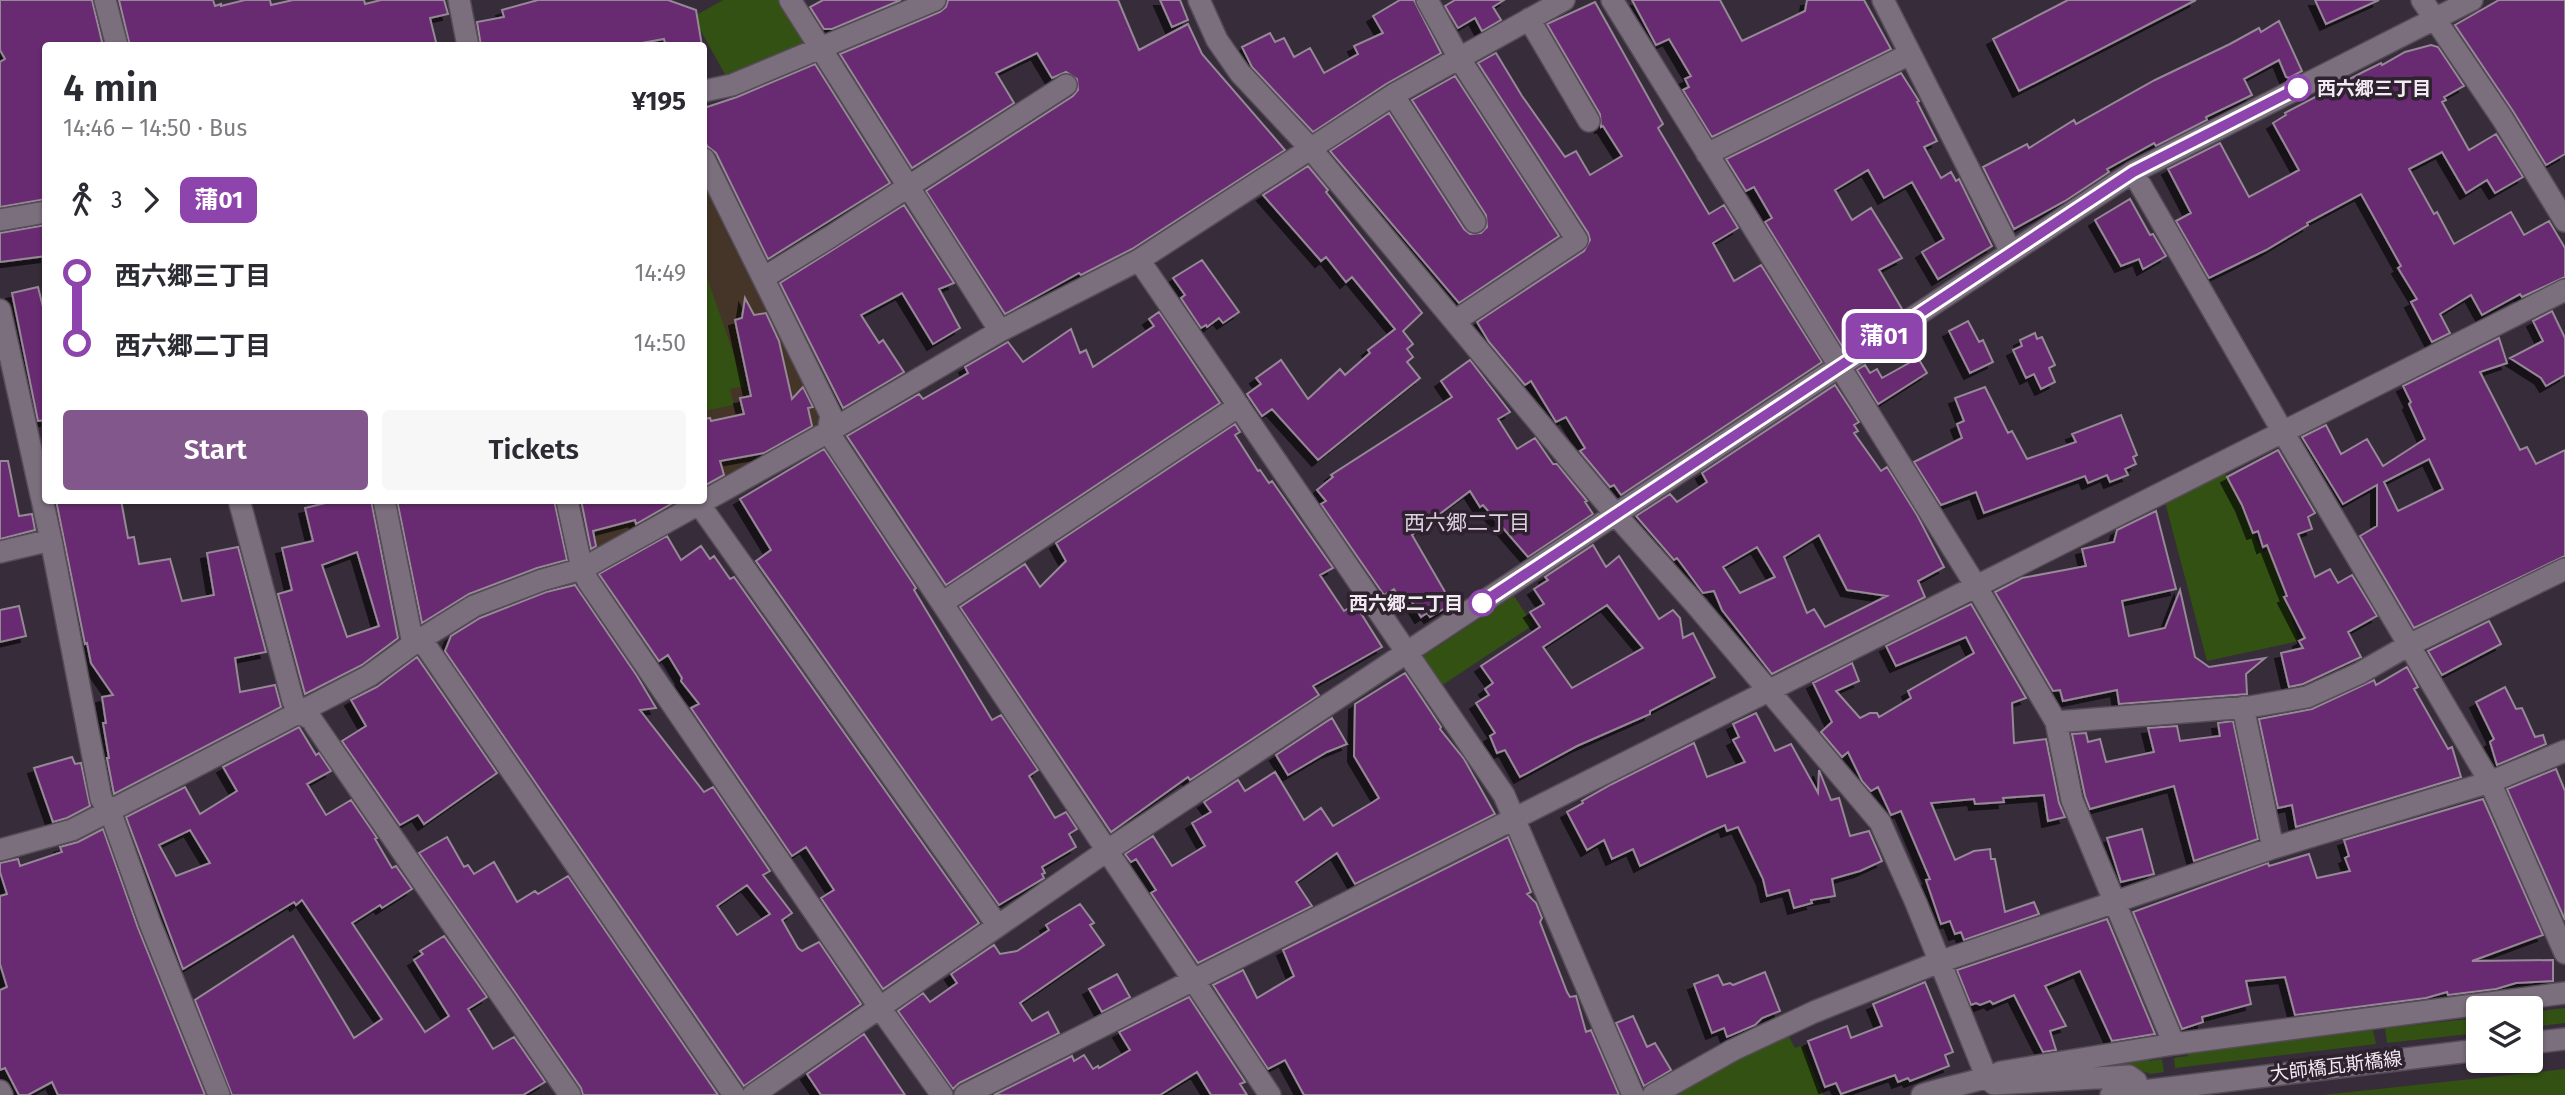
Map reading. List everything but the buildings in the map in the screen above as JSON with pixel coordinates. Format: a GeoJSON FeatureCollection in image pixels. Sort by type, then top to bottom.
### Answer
{"type":"FeatureCollection","features":[{"type":"Feature","properties":{"kind":"street"},"geometry":{"type":"LineString","coordinates":[[105,0],[116,42]]}},
{"type":"Feature","properties":{"kind":"street"},"geometry":{"type":"LineString","coordinates":[[459,0],[467,42]]}},
{"type":"Feature","properties":{"kind":"street"},"geometry":{"type":"LineString","coordinates":[[790,0],[1000,331]]}},
{"type":"Feature","properties":{"kind":"street"},"geometry":{"type":"LineString","coordinates":[[707,91],[732,85],[935,0]]}},
{"type":"Feature","properties":{"kind":"street"},"geometry":{"type":"LineString","coordinates":[[1199,0],[1217,40],[1240,73],[1311,149],[1616,515],[1880,822],[1987,1078],[1994,1084],[2129,1076],[2136,1081],[2139,1091]]}},
{"type":"Feature","properties":{"kind":"street"},"geometry":{"type":"LineString","coordinates":[[1427,0],[1458,58],[1577,240],[1455,321]]}},
{"type":"Feature","properties":{"kind":"street"},"geometry":{"type":"LineString","coordinates":[[707,500],[1000,331],[1139,260],[1393,94],[1564,0]]}},
{"type":"Feature","properties":{"kind":"street"},"geometry":{"type":"LineString","coordinates":[[1612,0],[1976,586],[2056,722],[2072,800],[2174,1044]]}},
{"type":"Feature","properties":{"kind":"street"},"geometry":{"type":"LineString","coordinates":[[1883,0],[2011,252]]}},
{"type":"Feature","properties":{"kind":"street"},"geometry":{"type":"LineString","coordinates":[[2422,0],[2502,118],[2565,221]]}},
{"type":"Feature","properties":{"kind":"street"},"geometry":{"type":"LineString","coordinates":[[752,1095],[1108,850],[2133,172],[2472,0]]}},
{"type":"Feature","properties":{"kind":"street"},"geometry":{"type":"LineString","coordinates":[[1529,19],[1589,121]]}},
{"type":"Feature","properties":{"kind":"street"},"geometry":{"type":"LineString","coordinates":[[1707,154],[1910,54]]}},
{"type":"Feature","properties":{"kind":"street"},"geometry":{"type":"LineString","coordinates":[[763,278],[1066,85]]}},
{"type":"Feature","properties":{"kind":"street"},"geometry":{"type":"LineString","coordinates":[[1393,94],[1475,222]]}},
{"type":"Feature","properties":{"kind":"street"},"geometry":{"type":"LineString","coordinates":[[707,165],[831,415],[828,432],[1270,1095]]}},
{"type":"Feature","properties":{"kind":"street"},"geometry":{"type":"LineString","coordinates":[[2133,172],[2490,782],[2565,953]]}},
{"type":"Feature","properties":{"kind":"street"},"geometry":{"type":"LineString","coordinates":[[0,220],[42,213]]}},
{"type":"Feature","properties":{"kind":"street"},"geometry":{"type":"LineString","coordinates":[[1139,260],[1504,795],[1633,1095]]}},
{"type":"Feature","properties":{"kind":"street"},"geometry":{"type":"LineString","coordinates":[[965,1095],[2565,290]]}},
{"type":"Feature","properties":{"kind":"street"},"geometry":{"type":"LineString","coordinates":[[0,310],[42,499]]}},
{"type":"Feature","properties":{"kind":"street"},"geometry":{"type":"LineString","coordinates":[[942,603],[1239,406]]}},
{"type":"Feature","properties":{"kind":"street"},"geometry":{"type":"LineString","coordinates":[[43,504],[101,798],[114,822],[150,923],[219,1095]]}},
{"type":"Feature","properties":{"kind":"street"},"geometry":{"type":"LineString","coordinates":[[240,504],[293,702],[300,713],[311,719],[569,1095]]}},
{"type":"Feature","properties":{"kind":"street"},"geometry":{"type":"LineString","coordinates":[[385,504],[417,642],[734,1095]]}},
{"type":"Feature","properties":{"kind":"street"},"geometry":{"type":"LineString","coordinates":[[568,504],[582,569],[588,582],[942,1095]]}},
{"type":"Feature","properties":{"kind":"street"},"geometry":{"type":"LineString","coordinates":[[0,850],[72,830],[369,676],[474,606],[542,580],[582,569],[699,504],[998,926]]}},
{"type":"Feature","properties":{"kind":"street"},"geometry":{"type":"LineString","coordinates":[[0,552],[51,540]]}},
{"type":"Feature","properties":{"kind":"street"},"geometry":{"type":"LineString","coordinates":[[2056,722],[2243,707],[2307,697],[2565,569]]}},
{"type":"Feature","properties":{"kind":"street"},"geometry":{"type":"LineString","coordinates":[[2243,707],[2273,848]]}},
{"type":"Feature","properties":{"kind":"street"},"geometry":{"type":"LineString","coordinates":[[1653,1095],[1733,1050],[1791,1023],[1939,962],[2273,848],[2490,782],[2565,751]]}},
{"type":"Feature","properties":{"kind":"street"},"geometry":{"type":"LineString","coordinates":[[1922,1095],[2001,1072],[2174,1044],[2565,993]]}},
{"type":"Feature","properties":{"kind":"street"},"geometry":{"type":"LineString","coordinates":[[2543,1042],[2565,1039]]}},
{"type":"Feature","properties":{"kind":"street","name":"大師橋瓦斯橋線"},"geometry":{"type":"LineString","coordinates":[[2111,1095],[2466,1051]]}},
{"type":"Feature","properties":{"kind":"shaded area"},"geometry":{"type":"Polygon","coordinates":[[[707,171],[824,419],[819,429],[707,491],[707,171]]]}},
{"type":"Feature","properties":{"kind":"shaded area"},"geometry":{"type":"Polygon","coordinates":[[[572,504],[684,504],[591,555],[582,552],[572,504]]]}},
{"type":"Feature","properties":{"kind":"green space"},"geometry":{"type":"Polygon","coordinates":[[[723,0],[778,0],[804,44],[726,76],[693,17],[723,0]]]}},
{"type":"Feature","properties":{"kind":"green space"},"geometry":{"type":"Polygon","coordinates":[[[707,278],[745,386],[730,389],[734,405],[707,410],[707,278]]]}},
{"type":"Feature","properties":{"kind":"green space"},"geometry":{"type":"Polygon","coordinates":[[[2225,472],[2262,552],[2269,550],[2299,641],[2207,661],[2165,502],[2225,472]]]}},
{"type":"Feature","properties":{"kind":"green space"},"geometry":{"type":"Polygon","coordinates":[[[1514,596],[1533,625],[1441,686],[1422,657],[1514,596]]]}},
{"type":"Feature","properties":{"kind":"green space"},"geometry":{"type":"Polygon","coordinates":[[[2565,1008],[2565,1023],[2543,1026],[2543,1011],[2565,1008]]]}},
{"type":"Feature","properties":{"kind":"green space"},"geometry":{"type":"Polygon","coordinates":[[[2466,1019],[2466,1034],[2387,1043],[2385,1028],[2466,1019]]]}},
{"type":"Feature","properties":{"kind":"green space"},"geometry":{"type":"Polygon","coordinates":[[[2373,1030],[2376,1044],[2175,1068],[2174,1058],[2188,1056],[2188,1053],[2373,1030]]]}},
{"type":"Feature","properties":{"kind":"green space"},"geometry":{"type":"Polygon","coordinates":[[[1787,1033],[1795,1048],[1803,1045],[1823,1095],[1669,1095],[1787,1033]]]}},
{"type":"Feature","properties":{"kind":"green space"},"geometry":{"type":"Polygon","coordinates":[[[2148,1056],[2149,1061],[2162,1059],[2164,1072],[2151,1074],[2139,1070],[2095,1066],[2148,1056]]]}},
{"type":"Feature","properties":{"kind":"green space"},"geometry":{"type":"Polygon","coordinates":[[[2565,1069],[2565,1095],[2322,1095],[2543,1073],[2565,1069]]]}},
{"type":"Feature","properties":{"kind":"bus line","name":"蒲01"},"geometry":{"type":"LineString","coordinates":[[1482,603],[2133,172],[2298,88]]}},
{"type":"Feature","properties":{"kind":"place","name":"西六郷三丁目"},"geometry":{"type":"Point","coordinates":[2298,88]}},
{"type":"Feature","properties":{"kind":"place","name":"西六郷二丁目"},"geometry":{"type":"Point","coordinates":[1482,603]}},
{"type":"Feature","properties":{"kind":"district","name":"西六郷二丁目"},"geometry":{"type":"Point","coordinates":[1467,523]}}]}
